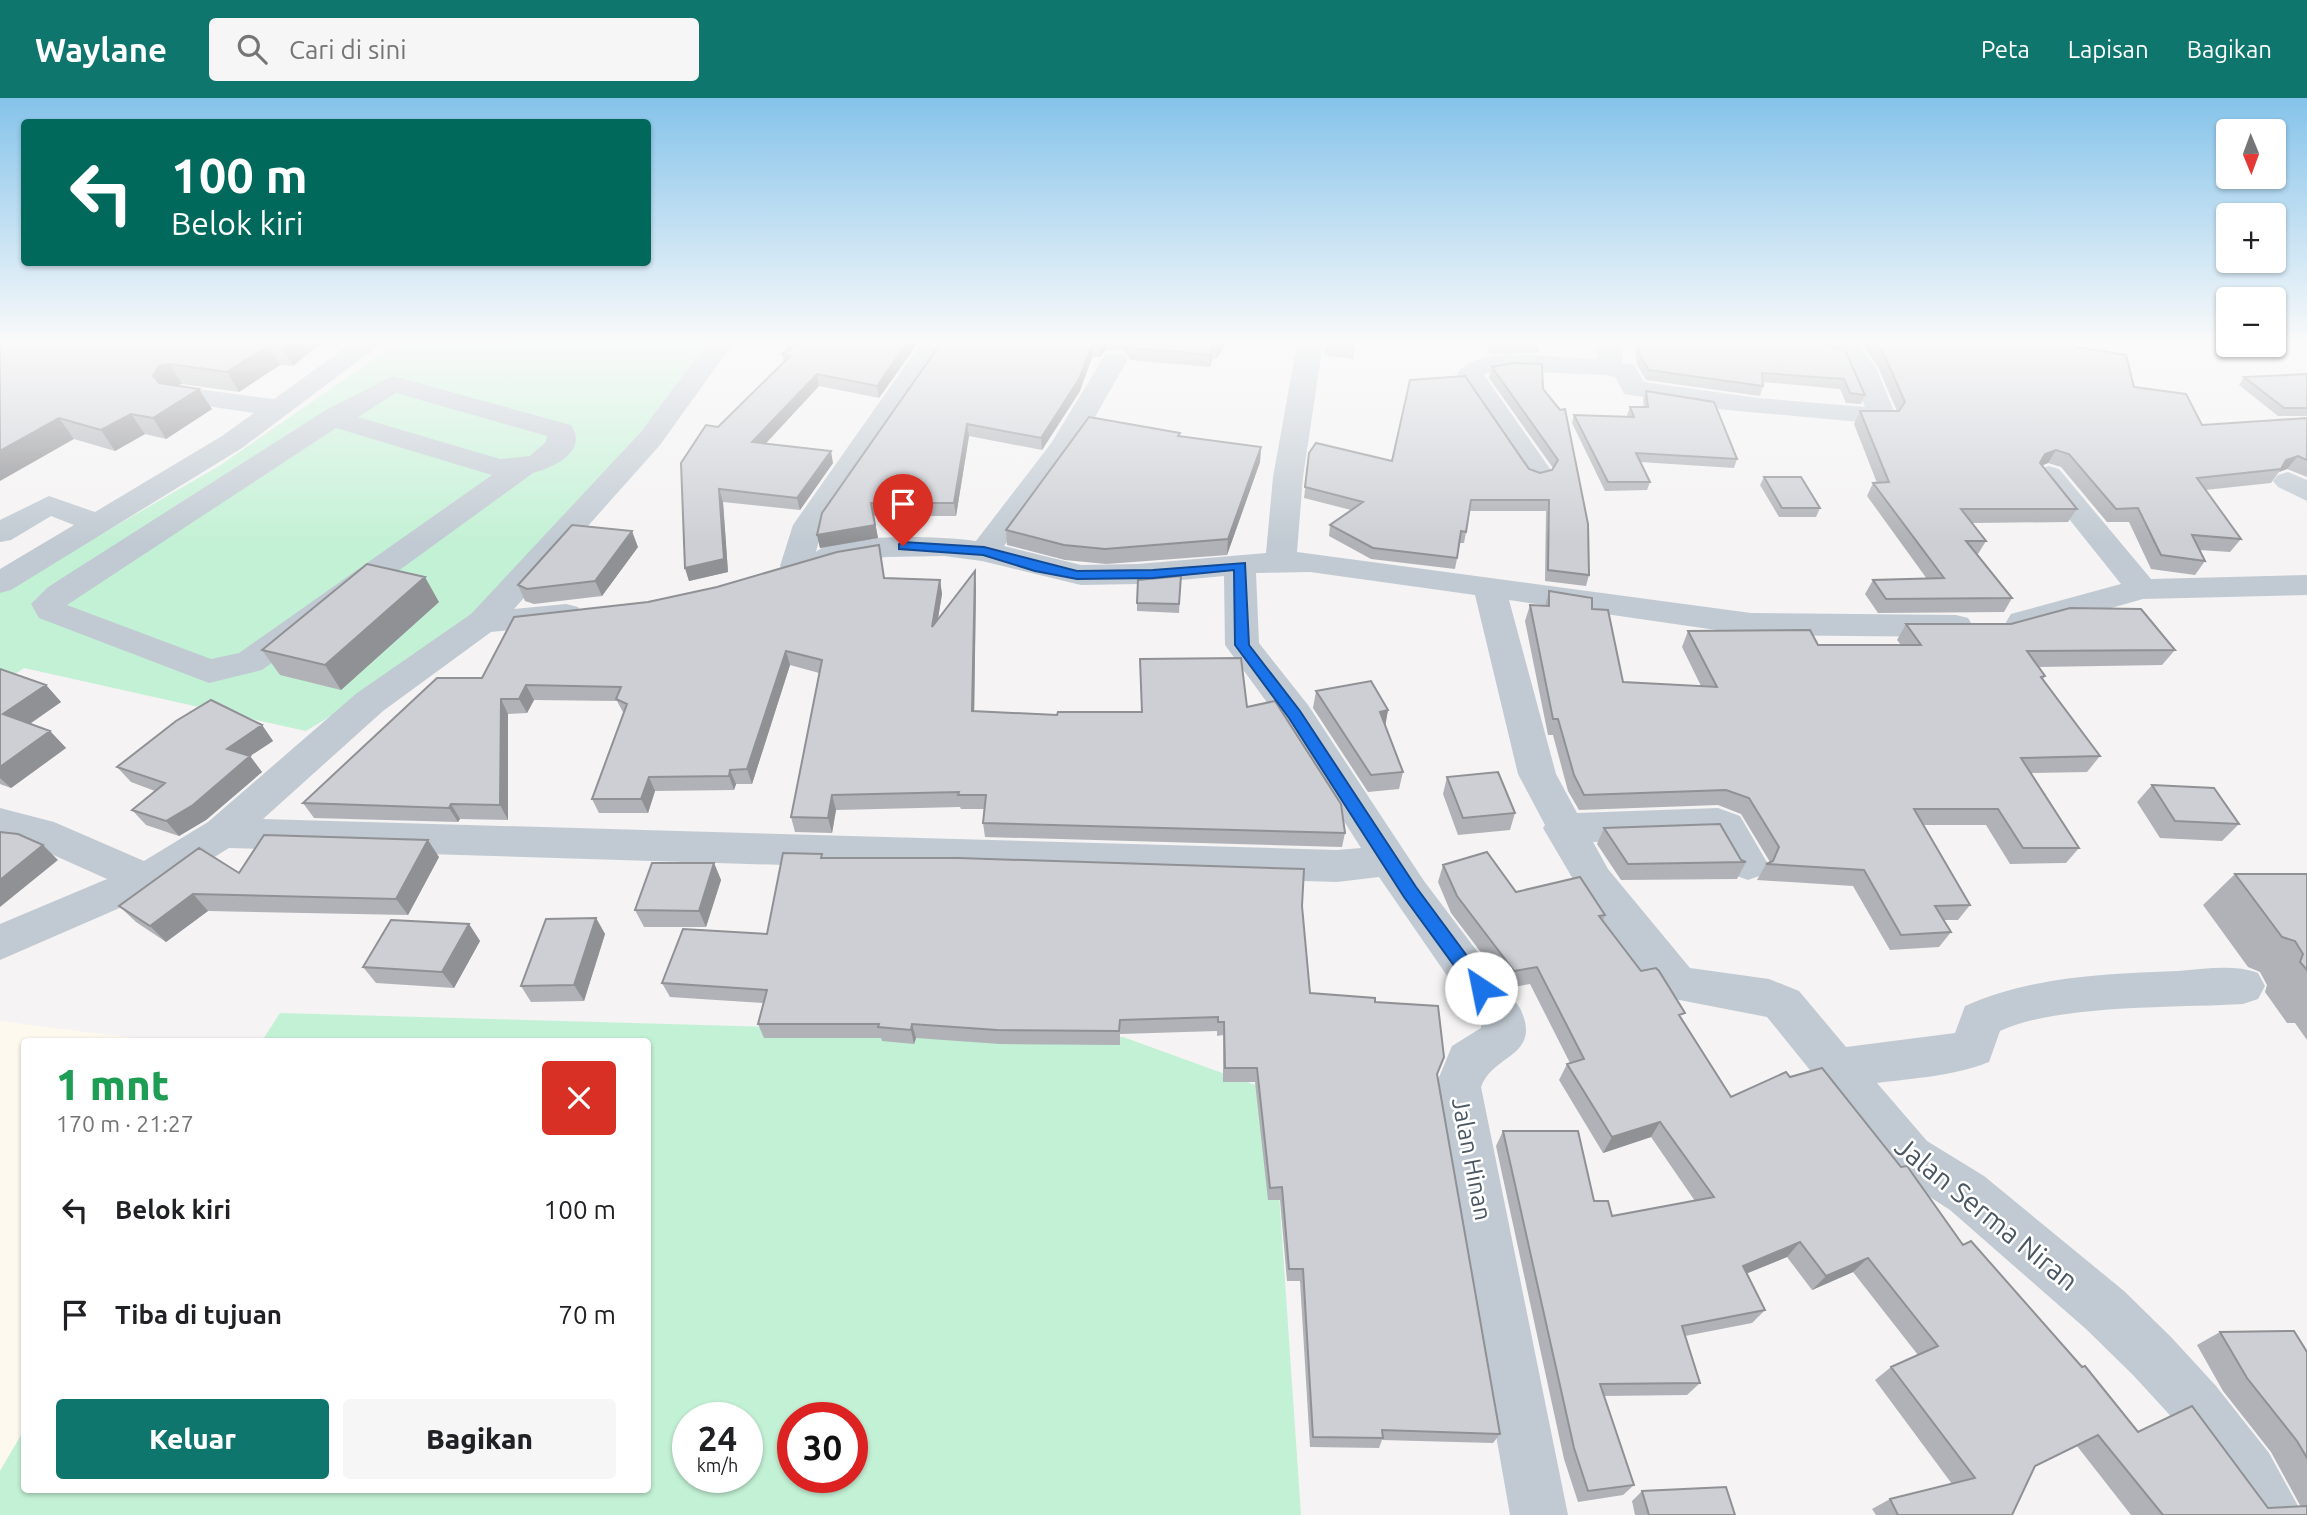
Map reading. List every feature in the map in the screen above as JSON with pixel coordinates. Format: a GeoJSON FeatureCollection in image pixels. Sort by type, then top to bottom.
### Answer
{"type":"FeatureCollection","features":[{"type":"Feature","properties":{"kind":"street"},"geometry":{"type":"LineString","coordinates":[[7,572],[100,524],[232,442],[276,409]]}},
{"type":"Feature","properties":{"kind":"street"},"geometry":{"type":"LineString","coordinates":[[349,409],[335,419],[498,468],[522,468]]}},
{"type":"Feature","properties":{"kind":"street"},"geometry":{"type":"LineString","coordinates":[[349,409],[60,594],[47,604],[51,611],[209,671],[230,669],[250,662],[522,468],[555,453],[562,442],[561,431],[483,409]]}},
{"type":"Feature","properties":{"kind":"street"},"geometry":{"type":"LineString","coordinates":[[0,943],[147,879],[222,834],[370,702],[483,622],[634,459],[671,409]]}},
{"type":"Feature","properties":{"kind":"street"},"geometry":{"type":"LineString","coordinates":[[890,409],[808,525],[783,569],[848,552],[921,546],[984,551],[1035,567],[1077,575],[1153,574],[1261,563],[1335,565],[1751,624],[1817,627],[2001,626],[2142,589],[2307,584]]}},
{"type":"Feature","properties":{"kind":"street"},"geometry":{"type":"LineString","coordinates":[[984,551],[1065,445],[1086,409]]}},
{"type":"Feature","properties":{"kind":"street","name":"Jalan Hinan"},"geometry":{"type":"LineString","coordinates":[[1299,409],[1288,477],[1261,563],[1242,645],[1295,714],[1410,892],[1504,1021],[1502,1039],[1468,1060],[1458,1087],[1539,1515]]}},
{"type":"Feature","properties":{"kind":"street"},"geometry":{"type":"LineString","coordinates":[[1492,409],[1538,473]]}},
{"type":"Feature","properties":{"kind":"street"},"geometry":{"type":"LineString","coordinates":[[1789,409],[1882,416],[1879,409]]}},
{"type":"Feature","properties":{"kind":"street"},"geometry":{"type":"LineString","coordinates":[[2049,475],[2142,589]]}},
{"type":"Feature","properties":{"kind":"street"},"geometry":{"type":"LineString","coordinates":[[0,533],[49,505],[100,524]]}},
{"type":"Feature","properties":{"kind":"street"},"geometry":{"type":"LineString","coordinates":[[1489,587],[1537,774],[1563,828],[1718,823],[1726,826],[1748,864]]}},
{"type":"Feature","properties":{"kind":"street"},"geometry":{"type":"LineString","coordinates":[[483,622],[602,611]]}},
{"type":"Feature","properties":{"kind":"street"},"geometry":{"type":"LineString","coordinates":[[0,823],[40,833],[147,879]]}},
{"type":"Feature","properties":{"kind":"street","name":"Jalan Serma Niran"},"geometry":{"type":"LineString","coordinates":[[1563,828],[1594,880],[1664,971],[1679,984],[1769,998],[1783,1004],[1910,1157],[1967,1193],[2105,1310],[2152,1356],[2197,1405],[2249,1472],[2274,1515]]}},
{"type":"Feature","properties":{"kind":"street"},"geometry":{"type":"LineString","coordinates":[[222,834],[1337,866],[1391,860]]}},
{"type":"Feature","properties":{"kind":"street"},"geometry":{"type":"LineString","coordinates":[[1836,1068],[1963,1052],[1973,1048],[1981,1019],[2015,1005],[2114,993],[2243,986]]}},
{"type":"Feature","properties":{"kind":"shaded area"},"geometry":{"type":"Polygon","coordinates":[[[0,1021],[133,1038],[21,1038],[21,1435],[0,1471],[0,1021]]]}},
{"type":"Feature","properties":{"kind":"green space"},"geometry":{"type":"Polygon","coordinates":[[[301,409],[658,409],[508,609],[306,731],[24,668],[0,684],[0,593],[219,466],[301,409]]]}},
{"type":"Feature","properties":{"kind":"green space"},"geometry":{"type":"Polygon","coordinates":[[[280,1013],[1123,1037],[1272,1091],[1301,1515],[0,1515],[0,1471],[21,1435],[21,1493],[651,1493],[651,1038],[264,1038],[280,1013]]]}},
{"type":"Feature","properties":{"kind":"building"},"geometry":{"type":"Polygon","coordinates":[[[0,409],[167,409],[153,418],[131,414],[101,430],[59,418],[0,451],[0,409]]]}},
{"type":"Feature","properties":{"kind":"building"},"geometry":{"type":"Polygon","coordinates":[[[736,409],[783,409],[752,442],[831,451],[797,498],[719,489],[724,559],[685,568],[681,463],[706,425],[718,427],[736,409]]]}},
{"type":"Feature","properties":{"kind":"building"},"geometry":{"type":"Polygon","coordinates":[[[895,409],[1060,409],[1041,438],[967,424],[954,503],[871,503],[875,525],[817,535],[822,513],[895,409]]]}},
{"type":"Feature","properties":{"kind":"building"},"geometry":{"type":"Polygon","coordinates":[[[1404,409],[1488,409],[1529,469],[1540,473],[1552,470],[1558,460],[1522,409],[1565,409],[1588,524],[1589,575],[1548,570],[1549,500],[1471,500],[1466,532],[1461,531],[1457,558],[1373,548],[1330,525],[1363,502],[1305,487],[1309,453],[1316,443],[1392,461],[1404,409]]]}},
{"type":"Feature","properties":{"kind":"building"},"geometry":{"type":"Polygon","coordinates":[[[1631,409],[1717,409],[1737,459],[1636,453],[1650,482],[1608,482],[1574,415],[1634,417],[1631,409]]]}},
{"type":"Feature","properties":{"kind":"building"},"geometry":{"type":"Polygon","coordinates":[[[2194,409],[2202,425],[2307,418],[2307,460],[2298,456],[2286,460],[2281,469],[2197,478],[2241,539],[2192,535],[2205,561],[2161,555],[2138,508],[2116,509],[2069,454],[2056,450],[2045,454],[2040,463],[2077,509],[1961,509],[1986,541],[1966,541],[2012,598],[1886,599],[1873,580],[1944,578],[1873,483],[1889,482],[1860,411],[2194,409]]]}},
{"type":"Feature","properties":{"kind":"building"},"geometry":{"type":"Polygon","coordinates":[[[1089,417],[1180,433],[1178,436],[1261,447],[1228,539],[1105,549],[1064,545],[1006,530],[1089,417]]]}},
{"type":"Feature","properties":{"kind":"building"},"geometry":{"type":"Polygon","coordinates":[[[1764,477],[1801,477],[1820,508],[1782,508],[1764,477]]]}},
{"type":"Feature","properties":{"kind":"building"},"geometry":{"type":"Polygon","coordinates":[[[572,525],[632,531],[595,581],[527,589],[518,585],[572,525]]]}},
{"type":"Feature","properties":{"kind":"building"},"geometry":{"type":"Polygon","coordinates":[[[879,545],[884,578],[940,580],[932,627],[975,571],[972,711],[1057,715],[1058,712],[1142,712],[1140,659],[1241,658],[1247,707],[1275,701],[1341,804],[1345,833],[983,823],[986,795],[958,795],[959,792],[832,795],[828,818],[791,817],[822,660],[786,651],[747,769],[730,770],[729,776],[649,777],[641,799],[592,799],[627,704],[616,699],[621,687],[526,685],[519,699],[501,699],[500,805],[451,804],[449,808],[303,803],[437,678],[482,678],[514,617],[648,602],[717,587],[837,552],[879,545]]]}},
{"type":"Feature","properties":{"kind":"building"},"geometry":{"type":"Polygon","coordinates":[[[367,564],[425,577],[325,665],[262,650],[367,564]]]}},
{"type":"Feature","properties":{"kind":"building"},"geometry":{"type":"Polygon","coordinates":[[[1181,576],[1179,604],[1137,603],[1138,580],[1181,576]]]}},
{"type":"Feature","properties":{"kind":"building"},"geometry":{"type":"Polygon","coordinates":[[[1549,591],[1592,598],[1592,609],[1608,610],[1623,682],[1717,687],[1688,631],[1810,630],[1818,645],[1921,645],[1906,624],[2011,624],[2070,608],[2141,609],[2175,650],[2027,651],[2045,676],[2041,677],[2100,756],[2021,758],[2079,848],[2023,848],[1998,809],[1914,809],[1970,905],[1935,906],[1951,932],[1901,935],[1864,870],[1766,864],[1773,861],[1779,847],[1749,798],[1726,790],[1584,795],[1574,775],[1558,719],[1553,719],[1530,605],[1549,606],[1549,591]]]}},
{"type":"Feature","properties":{"kind":"building"},"geometry":{"type":"Polygon","coordinates":[[[0,669],[46,685],[3,714],[50,731],[0,767],[0,669]]]}},
{"type":"Feature","properties":{"kind":"building"},"geometry":{"type":"Polygon","coordinates":[[[1371,681],[1388,710],[1380,712],[1403,772],[1371,775],[1316,691],[1371,681]]]}},
{"type":"Feature","properties":{"kind":"building"},"geometry":{"type":"Polygon","coordinates":[[[211,700],[262,725],[227,749],[250,756],[193,805],[166,821],[132,810],[165,783],[117,767],[176,721],[211,700]]]}},
{"type":"Feature","properties":{"kind":"building"},"geometry":{"type":"Polygon","coordinates":[[[1498,772],[1515,813],[1463,818],[1447,777],[1498,772]]]}},
{"type":"Feature","properties":{"kind":"building"},"geometry":{"type":"Polygon","coordinates":[[[2152,785],[2214,788],[2239,824],[2175,821],[2152,785]]]}},
{"type":"Feature","properties":{"kind":"building"},"geometry":{"type":"Polygon","coordinates":[[[1720,824],[1741,860],[1746,862],[1628,864],[1604,828],[1720,824]]]}},
{"type":"Feature","properties":{"kind":"building"},"geometry":{"type":"Polygon","coordinates":[[[0,832],[18,834],[43,845],[0,880],[0,832]]]}},
{"type":"Feature","properties":{"kind":"building"},"geometry":{"type":"Polygon","coordinates":[[[264,835],[428,840],[396,899],[193,894],[150,926],[119,906],[199,848],[239,873],[264,835]]]}},
{"type":"Feature","properties":{"kind":"building"},"geometry":{"type":"Polygon","coordinates":[[[1487,852],[1516,892],[1580,877],[1605,915],[1599,916],[1641,971],[1656,968],[1659,971],[1685,1013],[1679,1015],[1731,1097],[1786,1072],[1790,1077],[1822,1068],[1901,1167],[1907,1166],[1963,1245],[1971,1241],[2082,1367],[2085,1366],[2138,1432],[2192,1406],[2268,1508],[2307,1506],[2307,1515],[2163,1515],[2098,1435],[2035,1466],[2012,1515],[1898,1515],[1890,1499],[1975,1478],[1891,1367],[1938,1346],[1868,1258],[1826,1276],[1800,1242],[1743,1266],[1765,1310],[1682,1326],[1700,1383],[1600,1384],[1634,1485],[1588,1491],[1574,1448],[1503,1131],[1578,1131],[1594,1201],[1608,1201],[1612,1216],[1714,1197],[1660,1122],[1612,1137],[1567,1064],[1584,1059],[1537,967],[1514,971],[1457,896],[1443,865],[1487,852]]]}},
{"type":"Feature","properties":{"kind":"building"},"geometry":{"type":"Polygon","coordinates":[[[783,853],[822,854],[821,858],[959,858],[1304,869],[1302,906],[1310,993],[1375,998],[1375,1002],[1438,1006],[1444,1057],[1437,1074],[1500,1434],[1382,1430],[1383,1438],[1313,1437],[1303,1269],[1289,1269],[1282,1187],[1270,1188],[1257,1068],[1225,1068],[1224,1022],[1218,1022],[1218,1017],[1120,1020],[1119,1031],[997,1030],[912,1024],[911,1030],[878,1027],[879,1024],[758,1024],[767,990],[662,983],[683,929],[767,934],[783,853]]]}},
{"type":"Feature","properties":{"kind":"building"},"geometry":{"type":"Polygon","coordinates":[[[652,863],[714,863],[699,911],[635,910],[652,863]]]}},
{"type":"Feature","properties":{"kind":"building"},"geometry":{"type":"Polygon","coordinates":[[[2235,874],[2307,874],[2307,970],[2300,962],[2303,954],[2295,941],[2282,937],[2235,874]]]}},
{"type":"Feature","properties":{"kind":"building"},"geometry":{"type":"Polygon","coordinates":[[[596,918],[574,985],[521,986],[546,919],[596,918]]]}},
{"type":"Feature","properties":{"kind":"building"},"geometry":{"type":"Polygon","coordinates":[[[391,920],[469,924],[442,972],[363,967],[391,920]]]}},
{"type":"Feature","properties":{"kind":"building"},"geometry":{"type":"Polygon","coordinates":[[[2294,1331],[2307,1352],[2307,1458],[2297,1441],[2247,1378],[2220,1332],[2294,1331]]]}},
{"type":"Feature","properties":{"kind":"building"},"geometry":{"type":"Polygon","coordinates":[[[1726,1487],[1735,1515],[1649,1515],[1642,1491],[1726,1487]]]}},
{"type":"Feature","properties":{"kind":"route"},"geometry":{"type":"LineString","coordinates":[[903,546],[984,551],[1035,567],[1077,575],[1153,574],[1240,565],[1242,645],[1295,714],[1410,892],[1481,988]]}}]}
